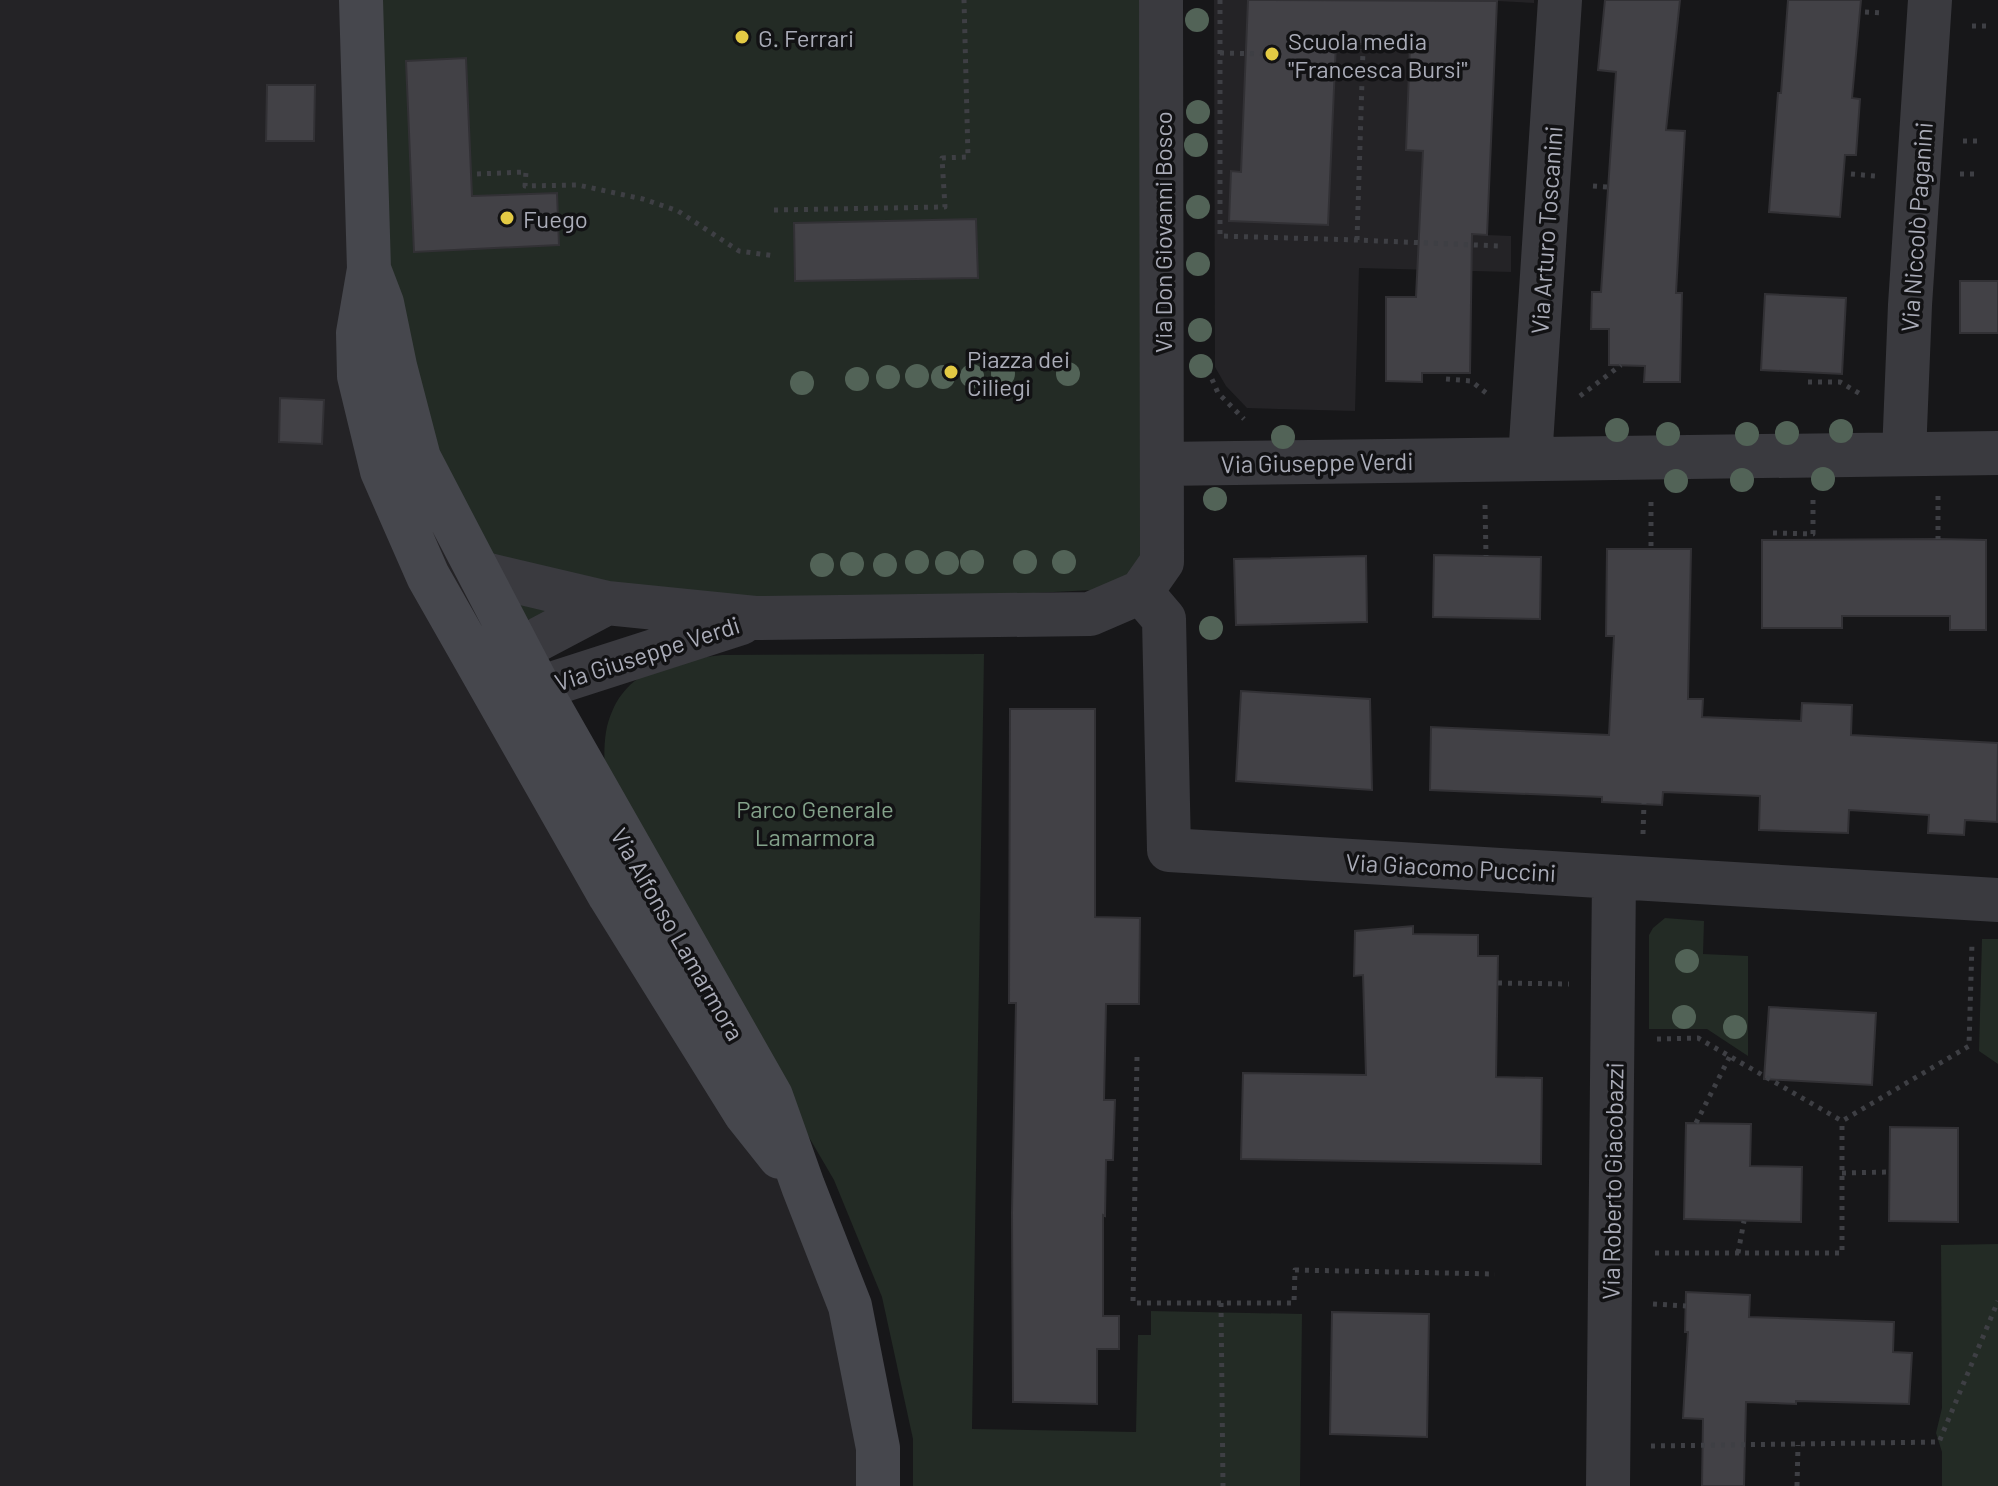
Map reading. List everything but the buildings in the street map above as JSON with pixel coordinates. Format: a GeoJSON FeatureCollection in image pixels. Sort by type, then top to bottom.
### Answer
{"type":"FeatureCollection","features":[{"type":"Feature","properties":{"kind":"street","name":"Via Alfonso Lamarmora"},"geometry":{"type":"LineString","coordinates":[[361,0],[369,269],[358,333],[359,376],[382,471],[428,576],[610,896],[745,1113],[803,1186]]}},
{"type":"Feature","properties":{"kind":"street","name":"Via Don Giovanni Bosco"},"geometry":{"type":"LineString","coordinates":[[1161,0],[1162,464]]}},
{"type":"Feature","properties":{"kind":"street","name":"Via Arturo Toscanini"},"geometry":{"type":"LineString","coordinates":[[1530,459],[1560,0]]}},
{"type":"Feature","properties":{"kind":"street","name":"Via Niccolò Paganini"},"geometry":{"type":"LineString","coordinates":[[1904,454],[1910,305],[1930,0]]}},
{"type":"Feature","properties":{"kind":"street","name":"Via Alfonso Lamarmora"},"geometry":{"type":"LineString","coordinates":[[369,269],[382,303],[419,458],[480,573],[520,672],[597,838],[610,896]]}},
{"type":"Feature","properties":{"kind":"street","name":"Via Giuseppe Verdi"},"geometry":{"type":"LineString","coordinates":[[1162,464],[1998,453]]}},
{"type":"Feature","properties":{"kind":"street"},"geometry":{"type":"LineString","coordinates":[[1141,592],[1162,562],[1162,464]]}},
{"type":"Feature","properties":{"kind":"street","name":"Via Alfonso Lamarmora"},"geometry":{"type":"LineString","coordinates":[[395,504],[446,567],[520,672],[771,1096],[850,1306],[878,1448],[878,1486]]}},
{"type":"Feature","properties":{"kind":"street","name":"Via Giuseppe Verdi"},"geometry":{"type":"LineString","coordinates":[[480,573],[607,603],[755,618],[1090,614],[1141,592]]}},
{"type":"Feature","properties":{"kind":"street","name":"Via Giacomo Puccini"},"geometry":{"type":"LineString","coordinates":[[1141,592],[1164,619],[1169,850],[1998,900]]}},
{"type":"Feature","properties":{"kind":"street","name":"Via Giuseppe Verdi"},"geometry":{"type":"LineString","coordinates":[[520,672],[607,603]]}},
{"type":"Feature","properties":{"kind":"street","name":"Via Giuseppe Verdi"},"geometry":{"type":"LineString","coordinates":[[520,672],[755,618]]}},
{"type":"Feature","properties":{"kind":"street","name":"Via Roberto Giacobazzi"},"geometry":{"type":"LineString","coordinates":[[1608,1486],[1614,877]]}},
{"type":"Feature","properties":{"kind":"path"},"geometry":{"type":"LineString","coordinates":[[774,210],[945,207],[942,158],[968,157],[964,0]]}},
{"type":"Feature","properties":{"kind":"path"},"geometry":{"type":"LineString","coordinates":[[1220,0],[1217,158],[1220,236],[1511,247]]}},
{"type":"Feature","properties":{"kind":"path"},"geometry":{"type":"LineString","coordinates":[[1357,240],[1363,49]]}},
{"type":"Feature","properties":{"kind":"path"},"geometry":{"type":"LineString","coordinates":[[1220,53],[1272,54]]}},
{"type":"Feature","properties":{"kind":"path"},"geometry":{"type":"LineString","coordinates":[[477,174],[526,172],[525,186],[578,185],[643,199],[678,211],[739,251],[775,256]]}},
{"type":"Feature","properties":{"kind":"path"},"geometry":{"type":"LineString","coordinates":[[1578,398],[1621,365]]}},
{"type":"Feature","properties":{"kind":"path"},"geometry":{"type":"LineString","coordinates":[[1208,370],[1218,393],[1244,419]]}},
{"type":"Feature","properties":{"kind":"path"},"geometry":{"type":"LineString","coordinates":[[1446,379],[1471,381],[1500,404]]}},
{"type":"Feature","properties":{"kind":"path"},"geometry":{"type":"LineString","coordinates":[[1808,382],[1840,382],[1870,399]]}},
{"type":"Feature","properties":{"kind":"path"},"geometry":{"type":"LineString","coordinates":[[1651,491],[1651,549]]}},
{"type":"Feature","properties":{"kind":"path"},"geometry":{"type":"LineString","coordinates":[[1773,533],[1813,534],[1813,491]]}},
{"type":"Feature","properties":{"kind":"path"},"geometry":{"type":"LineString","coordinates":[[1938,491],[1938,539]]}},
{"type":"Feature","properties":{"kind":"path"},"geometry":{"type":"LineString","coordinates":[[1485,501],[1486,556]]}},
{"type":"Feature","properties":{"kind":"path"},"geometry":{"type":"LineString","coordinates":[[1643,835],[1644,803]]}},
{"type":"Feature","properties":{"kind":"path"},"geometry":{"type":"LineString","coordinates":[[1842,1121],[1969,1046],[1971,979]]}},
{"type":"Feature","properties":{"kind":"path"},"geometry":{"type":"LineString","coordinates":[[1498,983],[1582,984]]}},
{"type":"Feature","properties":{"kind":"path"},"geometry":{"type":"LineString","coordinates":[[1649,1039],[1698,1038],[1842,1121]]}},
{"type":"Feature","properties":{"kind":"path"},"geometry":{"type":"LineString","coordinates":[[1696,1123],[1730,1056]]}},
{"type":"Feature","properties":{"kind":"path"},"geometry":{"type":"LineString","coordinates":[[1137,1057],[1133,1303],[1294,1303],[1295,1270],[1495,1274]]}},
{"type":"Feature","properties":{"kind":"path"},"geometry":{"type":"LineString","coordinates":[[1648,1253],[1842,1253],[1842,1121]]}},
{"type":"Feature","properties":{"kind":"path"},"geometry":{"type":"LineString","coordinates":[[1842,1173],[1890,1172]]}},
{"type":"Feature","properties":{"kind":"path"},"geometry":{"type":"LineString","coordinates":[[1738,1253],[1744,1221]]}},
{"type":"Feature","properties":{"kind":"path"},"geometry":{"type":"LineString","coordinates":[[1648,1446],[1939,1442],[1998,1301]]}},
{"type":"Feature","properties":{"kind":"path"},"geometry":{"type":"LineString","coordinates":[[1221,1303],[1223,1486]]}},
{"type":"Feature","properties":{"kind":"path"},"geometry":{"type":"LineString","coordinates":[[1648,1304],[1686,1306]]}},
{"type":"Feature","properties":{"kind":"path"},"geometry":{"type":"LineString","coordinates":[[1797,1486],[1798,1445]]}},
{"type":"Feature","properties":{"kind":"shaded area"},"geometry":{"type":"Polygon","coordinates":[[[0,0],[360,0],[378,412],[520,703],[830,1251],[867,1486],[0,1486],[0,0]]]}},
{"type":"Feature","properties":{"kind":"shaded area"},"geometry":{"type":"Polygon","coordinates":[[[1214,0],[1534,0],[1534,3],[1497,1],[1487,235],[1511,236],[1511,272],[1359,268],[1355,411],[1247,408],[1226,386],[1215,367],[1214,0]]]}},
{"type":"Feature","properties":{"kind":"green space"},"geometry":{"type":"Polygon","coordinates":[[[380,0],[1141,0],[1150,587],[480,622],[378,412],[380,0]]]}},
{"type":"Feature","properties":{"kind":"green space","name":"Parco Generale Lamarmora"},"geometry":{"type":"Polygon","coordinates":[[[984,654],[972,1429],[1136,1432],[1138,1335],[1151,1335],[1151,1311],[1302,1314],[1300,1486],[913,1486],[913,1439],[882,1297],[834,1180],[605,789],[605,739],[612,711],[622,694],[648,672],[682,661],[722,655],[984,654]]]}},
{"type":"Feature","properties":{"kind":"green space"},"geometry":{"type":"Polygon","coordinates":[[[1665,918],[1704,921],[1703,954],[1748,956],[1748,1056],[1707,1029],[1649,1029],[1649,935],[1665,918]]]}},
{"type":"Feature","properties":{"kind":"green space"},"geometry":{"type":"Polygon","coordinates":[[[1982,939],[1998,939],[1998,1064],[1979,1051],[1982,939]]]}},
{"type":"Feature","properties":{"kind":"green space"},"geometry":{"type":"Polygon","coordinates":[[[1998,1244],[1998,1486],[1942,1486],[1942,1452],[1936,1433],[1942,1408],[1941,1245],[1998,1244]]]}},
{"type":"Feature","properties":{"kind":"place","name":"G. Ferrari"},"geometry":{"type":"Point","coordinates":[742,37]}},
{"type":"Feature","properties":{"kind":"place","name":"Scuola media \"Francesca Bursi\""},"geometry":{"type":"Point","coordinates":[1272,54]}},
{"type":"Feature","properties":{"kind":"place","name":"Fuego"},"geometry":{"type":"Point","coordinates":[507,218]}},
{"type":"Feature","properties":{"kind":"place","name":"Piazza dei Ciliegi"},"geometry":{"type":"Point","coordinates":[951,372]}}]}
